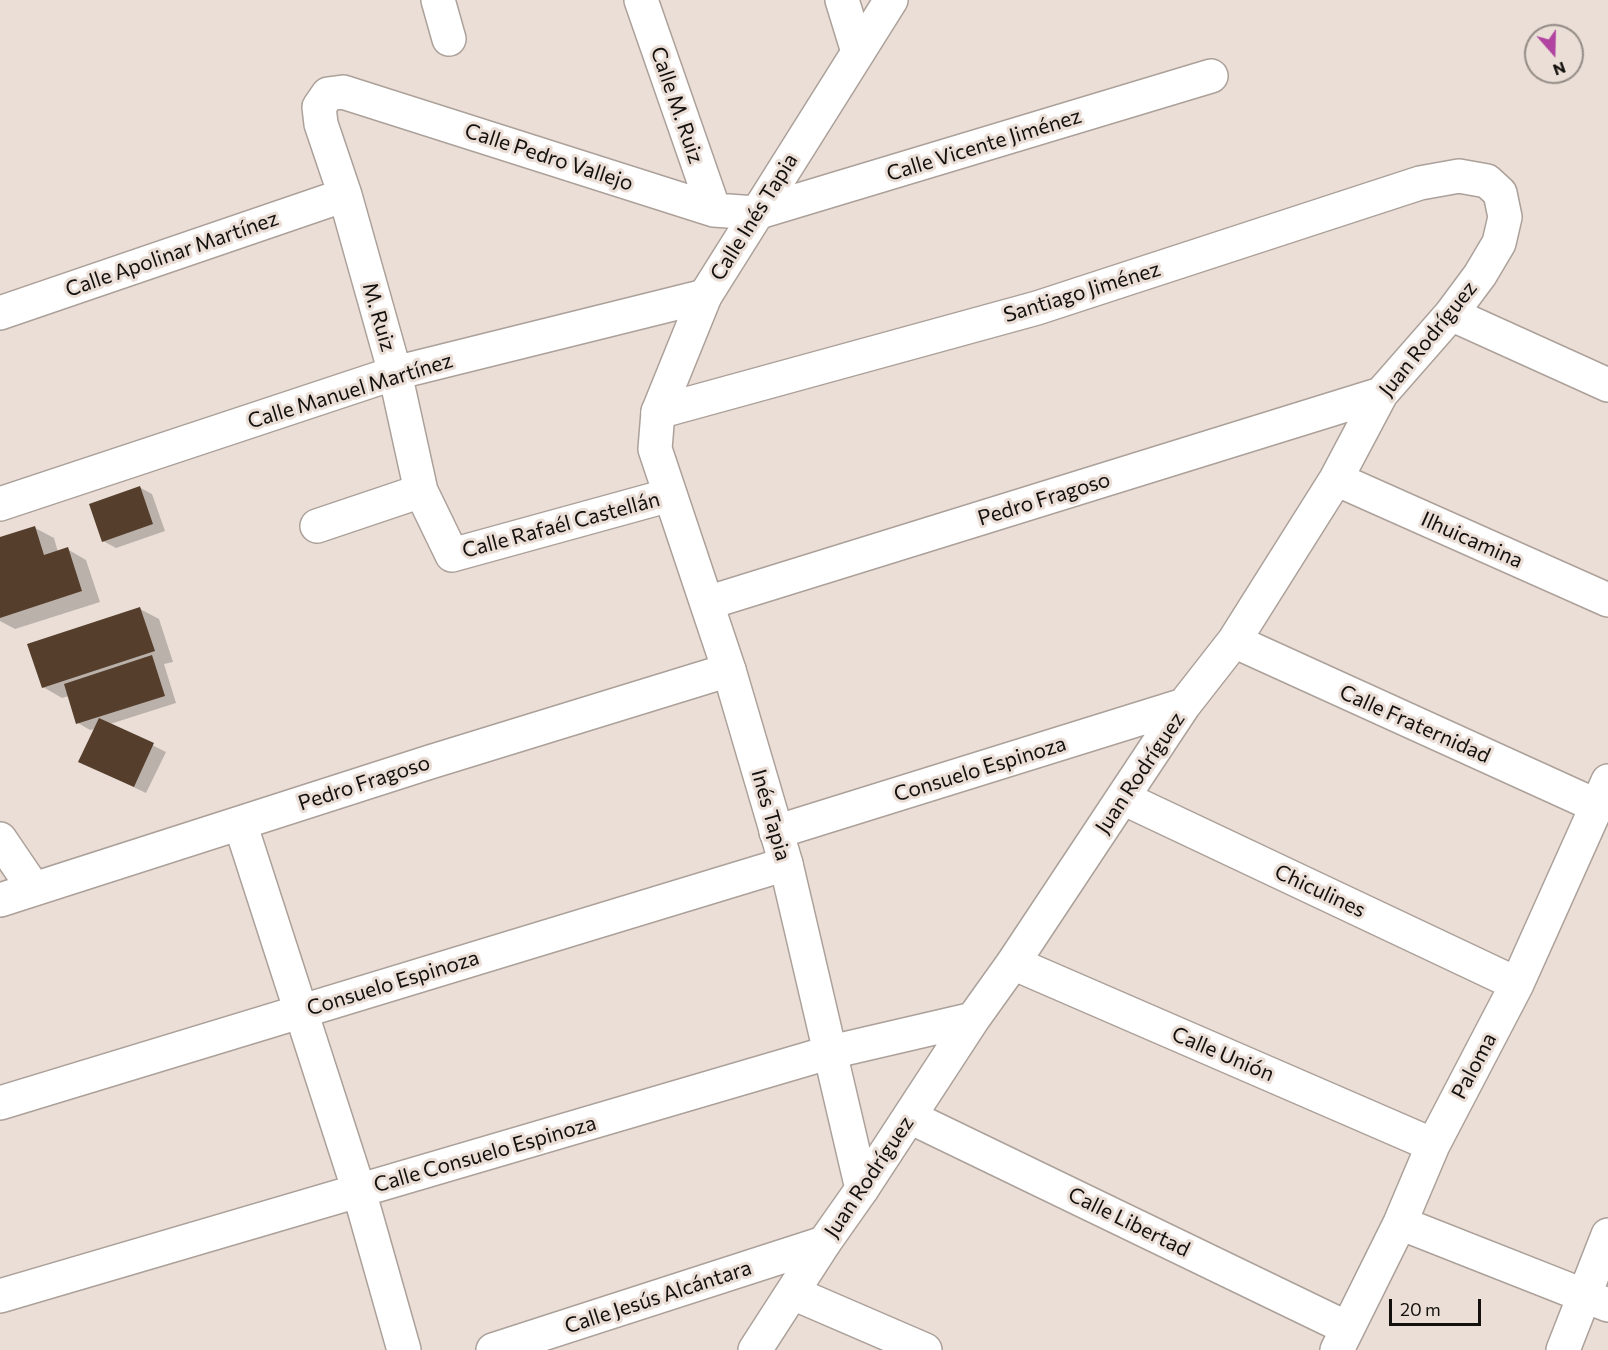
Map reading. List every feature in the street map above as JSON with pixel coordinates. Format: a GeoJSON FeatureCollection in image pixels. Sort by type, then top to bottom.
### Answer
{"type":"FeatureCollection","features":[{"type":"Feature","properties":{"kind":"street"},"geometry":{"type":"LineString","coordinates":[[438,0],[449,39]]}},
{"type":"Feature","properties":{"kind":"street","name":"Calle M. Ruiz"},"geometry":{"type":"LineString","coordinates":[[641,0],[714,210]]}},
{"type":"Feature","properties":{"kind":"street"},"geometry":{"type":"LineString","coordinates":[[842,0],[858,52]]}},
{"type":"Feature","properties":{"kind":"street","name":"Calle Inés Tapia"},"geometry":{"type":"LineString","coordinates":[[655,449],[658,412],[705,296],[891,0]]}},
{"type":"Feature","properties":{"kind":"street","name":"Calle Vicente Jiménez"},"geometry":{"type":"LineString","coordinates":[[756,213],[1211,76]]}},
{"type":"Feature","properties":{"kind":"street","name":"Calle Pedro Vallejo"},"geometry":{"type":"LineString","coordinates":[[343,92],[714,210],[756,213]]}},
{"type":"Feature","properties":{"kind":"street","name":"M. Ruiz"},"geometry":{"type":"LineString","coordinates":[[343,92],[328,94],[319,107],[321,124],[345,195],[395,373],[421,491],[452,555]]}},
{"type":"Feature","properties":{"kind":"street","name":"Santiago Jiménez"},"geometry":{"type":"LineString","coordinates":[[658,412],[1037,308],[1420,183],[1459,176],[1488,181],[1500,193]]}},
{"type":"Feature","properties":{"kind":"street","name":"Juan Rodríguez"},"geometry":{"type":"LineString","coordinates":[[755,1350],[824,1243],[1184,705],[1234,641],[1336,479],[1381,394],[1451,314],[1480,275],[1499,243],[1505,217],[1500,193]]}},
{"type":"Feature","properties":{"kind":"street","name":"Calle Apolinar Martínez"},"geometry":{"type":"LineString","coordinates":[[0,313],[345,195]]}},
{"type":"Feature","properties":{"kind":"street","name":"Calle Manuel Martínez"},"geometry":{"type":"LineString","coordinates":[[0,504],[395,373],[705,296]]}},
{"type":"Feature","properties":{"kind":"street"},"geometry":{"type":"LineString","coordinates":[[1451,314],[1608,385]]}},
{"type":"Feature","properties":{"kind":"street","name":"Pedro Fragoso"},"geometry":{"type":"LineString","coordinates":[[707,603],[1381,394]]}},
{"type":"Feature","properties":{"kind":"street","name":"Inés Tapia"},"geometry":{"type":"LineString","coordinates":[[655,449],[729,670],[786,864],[862,1189]]}},
{"type":"Feature","properties":{"kind":"street","name":"Ilhuicamina"},"geometry":{"type":"LineString","coordinates":[[1336,479],[1608,600]]}},
{"type":"Feature","properties":{"kind":"street"},"geometry":{"type":"LineString","coordinates":[[317,526],[421,491]]}},
{"type":"Feature","properties":{"kind":"street","name":"Calle Rafaél Castellán"},"geometry":{"type":"LineString","coordinates":[[452,555],[670,495]]}},
{"type":"Feature","properties":{"kind":"street","name":"Calle Fraternidad"},"geometry":{"type":"LineString","coordinates":[[1234,641],[1602,793]]}},
{"type":"Feature","properties":{"kind":"street","name":"Pedro Fragoso"},"geometry":{"type":"LineString","coordinates":[[0,900],[430,762],[729,670]]}},
{"type":"Feature","properties":{"kind":"street","name":"Consuelo Espinoza"},"geometry":{"type":"LineString","coordinates":[[776,832],[1184,705]]}},
{"type":"Feature","properties":{"kind":"street","name":"Paloma"},"geometry":{"type":"LineString","coordinates":[[1342,1339],[1400,1223],[1433,1145],[1518,984],[1602,793]]}},
{"type":"Feature","properties":{"kind":"street","name":"Chiculines"},"geometry":{"type":"LineString","coordinates":[[1123,798],[1518,984]]}},
{"type":"Feature","properties":{"kind":"street"},"geometry":{"type":"LineString","coordinates":[[240,824],[359,1191],[404,1350]]}},
{"type":"Feature","properties":{"kind":"street"},"geometry":{"type":"LineString","coordinates":[[0,839],[34,889]]}},
{"type":"Feature","properties":{"kind":"street","name":"Consuelo Espinoza"},"geometry":{"type":"LineString","coordinates":[[0,1103],[786,864]]}},
{"type":"Feature","properties":{"kind":"street","name":"Calle Unión"},"geometry":{"type":"LineString","coordinates":[[1013,963],[1433,1145]]}},
{"type":"Feature","properties":{"kind":"street","name":"Calle Consuelo Espinoza"},"geometry":{"type":"LineString","coordinates":[[0,1296],[831,1052],[973,1019]]}},
{"type":"Feature","properties":{"kind":"street","name":"Calle Libertad"},"geometry":{"type":"LineString","coordinates":[[910,1117],[1342,1339]]}},
{"type":"Feature","properties":{"kind":"street"},"geometry":{"type":"LineString","coordinates":[[1400,1223],[1596,1300]]}},
{"type":"Feature","properties":{"kind":"street"},"geometry":{"type":"LineString","coordinates":[[1563,1350],[1596,1300],[1608,1235]]}},
{"type":"Feature","properties":{"kind":"street","name":"Calle Jesús Alcántara"},"geometry":{"type":"LineString","coordinates":[[493,1350],[824,1243]]}},
{"type":"Feature","properties":{"kind":"street"},"geometry":{"type":"LineString","coordinates":[[793,1293],[925,1350]]}},
{"type":"Feature","properties":{"kind":"building"},"geometry":{"type":"Polygon","coordinates":[[[140,486],[153,524],[102,542],[89,504],[140,486]]]}},
{"type":"Feature","properties":{"kind":"building"},"geometry":{"type":"Polygon","coordinates":[[[35,526],[44,555],[68,547],[82,591],[0,618],[0,537],[35,526]]]}},
{"type":"Feature","properties":{"kind":"building"},"geometry":{"type":"Polygon","coordinates":[[[140,607],[155,651],[42,688],[27,644],[140,607]]]}},
{"type":"Feature","properties":{"kind":"building"},"geometry":{"type":"Polygon","coordinates":[[[152,655],[165,696],[76,724],[64,684],[152,655]]]}},
{"type":"Feature","properties":{"kind":"building"},"geometry":{"type":"Polygon","coordinates":[[[99,718],[154,743],[134,787],[78,762],[99,718]]]}}]}
